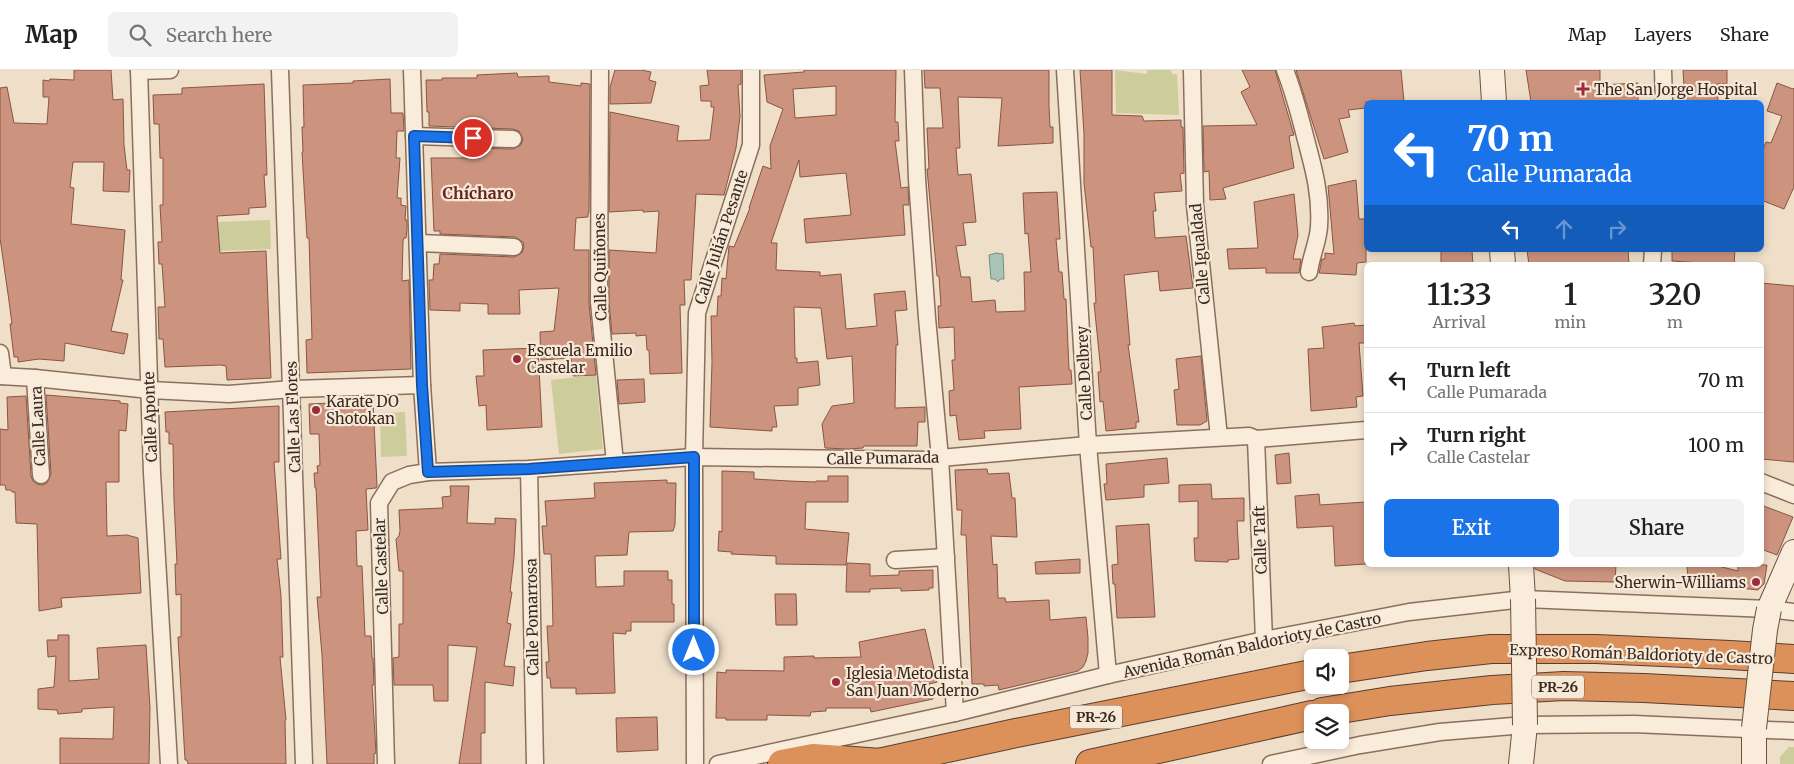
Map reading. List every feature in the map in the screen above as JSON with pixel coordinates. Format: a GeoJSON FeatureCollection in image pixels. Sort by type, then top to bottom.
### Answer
{"type":"FeatureCollection","features":[{"type":"Feature","properties":{"kind":"highway","name":"Expreso Román Baldorioty de Castro"},"geometry":{"type":"LineString","coordinates":[[1349,667],[1492,649],[1596,649],[1794,660]]}},
{"type":"Feature","properties":{"kind":"highway","name":"PR-26"},"geometry":{"type":"LineString","coordinates":[[878,763],[1016,733],[1304,676]]}},
{"type":"Feature","properties":{"kind":"highway","name":"PR-26"},"geometry":{"type":"LineString","coordinates":[[1349,708],[1482,691],[1564,686],[1794,696]]}},
{"type":"Feature","properties":{"kind":"highway"},"geometry":{"type":"LineString","coordinates":[[1090,764],[1304,717]]}},
{"type":"Feature","properties":{"kind":"highway"},"geometry":{"type":"LineString","coordinates":[[782,764],[813,758],[878,763]]}},
{"type":"Feature","properties":{"kind":"street"},"geometry":{"type":"LineString","coordinates":[[139,71],[170,70]]}},
{"type":"Feature","properties":{"kind":"street","name":"Calle Las Flores"},"geometry":{"type":"LineString","coordinates":[[280,70],[304,764]]}},
{"type":"Feature","properties":{"kind":"street"},"geometry":{"type":"LineString","coordinates":[[412,70],[419,243],[422,385],[428,472]]}},
{"type":"Feature","properties":{"kind":"street","name":"Calle Quiñones"},"geometry":{"type":"LineString","coordinates":[[600,70],[599,302],[616,463]]}},
{"type":"Feature","properties":{"kind":"street","name":"Calle Julián Pesante"},"geometry":{"type":"LineString","coordinates":[[695,764],[694,457],[696,313],[751,145],[751,70]]}},
{"type":"Feature","properties":{"kind":"street"},"geometry":{"type":"LineString","coordinates":[[913,70],[927,318],[940,458],[955,713]]}},
{"type":"Feature","properties":{"kind":"street","name":"Calle Delbrey"},"geometry":{"type":"LineString","coordinates":[[1065,70],[1088,445],[1108,675]]}},
{"type":"Feature","properties":{"kind":"street","name":"Calle Igualdad"},"geometry":{"type":"LineString","coordinates":[[1192,70],[1195,206],[1219,437]]}},
{"type":"Feature","properties":{"kind":"street"},"geometry":{"type":"LineString","coordinates":[[1285,70],[1295,98],[1318,184],[1319,227],[1317,244],[1311,259],[1309,272]]}},
{"type":"Feature","properties":{"kind":"street"},"geometry":{"type":"LineString","coordinates":[[1492,70],[1494,100]]}},
{"type":"Feature","properties":{"kind":"street"},"geometry":{"type":"LineString","coordinates":[[1663,70],[1664,100]]}},
{"type":"Feature","properties":{"kind":"street","name":"Calle Aponte"},"geometry":{"type":"LineString","coordinates":[[139,71],[152,473],[169,764]]}},
{"type":"Feature","properties":{"kind":"street"},"geometry":{"type":"LineString","coordinates":[[414,136],[513,139]]}},
{"type":"Feature","properties":{"kind":"street"},"geometry":{"type":"LineString","coordinates":[[419,243],[514,247]]}},
{"type":"Feature","properties":{"kind":"street"},"geometry":{"type":"LineString","coordinates":[[0,353],[1,376],[150,390],[229,394],[292,389],[422,385]]}},
{"type":"Feature","properties":{"kind":"street","name":"Calle Laura"},"geometry":{"type":"LineString","coordinates":[[35,378],[40,475]]}},
{"type":"Feature","properties":{"kind":"street","name":"Calle Pumarada"},"geometry":{"type":"LineString","coordinates":[[428,472],[529,469],[694,457],[930,460],[1088,445],[1219,437],[1249,436],[1256,439],[1364,430]]}},
{"type":"Feature","properties":{"kind":"street","name":"Calle Taft"},"geometry":{"type":"LineString","coordinates":[[1256,439],[1264,640]]}},
{"type":"Feature","properties":{"kind":"street","name":"Calle Pomarrosa"},"geometry":{"type":"LineString","coordinates":[[529,469],[535,764]]}},
{"type":"Feature","properties":{"kind":"street","name":"Calle Castelar"},"geometry":{"type":"LineString","coordinates":[[386,764],[379,503],[392,482],[409,475],[428,472]]}},
{"type":"Feature","properties":{"kind":"street"},"geometry":{"type":"LineString","coordinates":[[1764,483],[1794,495]]}},
{"type":"Feature","properties":{"kind":"street"},"geometry":{"type":"LineString","coordinates":[[1754,764],[1754,728],[1765,630],[1770,609],[1794,552]]}},
{"type":"Feature","properties":{"kind":"street"},"geometry":{"type":"LineString","coordinates":[[895,560],[946,557]]}},
{"type":"Feature","properties":{"kind":"street"},"geometry":{"type":"LineString","coordinates":[[1521,567],[1525,726],[1521,764]]}},
{"type":"Feature","properties":{"kind":"street","name":"Avenida Román Baldorioty de Castro"},"geometry":{"type":"LineString","coordinates":[[718,764],[955,713],[1108,675],[1264,640],[1409,612],[1523,599],[1770,609],[1794,612]]}},
{"type":"Feature","properties":{"kind":"street"},"geometry":{"type":"LineString","coordinates":[[1271,764],[1360,744],[1440,732],[1525,726],[1634,724],[1794,731]]}},
{"type":"Feature","properties":{"kind":"shaded area"},"geometry":{"type":"Polygon","coordinates":[[[1115,70],[1147,74],[1147,70],[1171,70],[1172,74],[1177,74],[1179,115],[1116,113],[1115,70]]]}},
{"type":"Feature","properties":{"kind":"shaded area"},"geometry":{"type":"Polygon","coordinates":[[[270,220],[271,249],[220,251],[218,222],[270,220]]]}},
{"type":"Feature","properties":{"kind":"shaded area"},"geometry":{"type":"Polygon","coordinates":[[[1003,254],[1004,279],[1000,279],[998,282],[995,279],[991,279],[989,255],[1003,254]]]}},
{"type":"Feature","properties":{"kind":"shaded area"},"geometry":{"type":"Polygon","coordinates":[[[596,375],[603,449],[559,454],[551,380],[596,375]]]}},
{"type":"Feature","properties":{"kind":"shaded area"},"geometry":{"type":"Polygon","coordinates":[[[405,412],[407,456],[381,457],[380,413],[405,412]]]}},
{"type":"Feature","properties":{"kind":"shaded area"},"geometry":{"type":"Polygon","coordinates":[[[1789,747],[1794,747],[1794,764],[1780,764],[1780,757],[1789,747]]]}},
{"type":"Feature","properties":{"kind":"building"},"geometry":{"type":"Polygon","coordinates":[[[74,70],[111,70],[113,100],[123,99],[124,145],[127,170],[130,170],[129,192],[103,191],[104,162],[73,162],[70,187],[74,188],[71,224],[125,230],[121,280],[123,280],[111,331],[128,334],[124,354],[65,343],[64,361],[39,359],[18,362],[18,357],[14,357],[10,324],[12,324],[0,238],[0,88],[7,87],[14,123],[47,124],[49,97],[43,97],[43,80],[74,80],[74,70]]]}},
{"type":"Feature","properties":{"kind":"building"},"geometry":{"type":"Polygon","coordinates":[[[615,70],[651,72],[649,80],[656,82],[651,103],[610,104],[610,87],[615,70]]]}},
{"type":"Feature","properties":{"kind":"building"},"geometry":{"type":"Polygon","coordinates":[[[707,70],[741,70],[741,84],[738,85],[740,116],[736,148],[724,195],[696,194],[691,280],[684,280],[685,305],[680,305],[682,373],[650,374],[646,335],[636,336],[636,333],[612,334],[609,302],[609,250],[656,253],[659,211],[609,212],[610,112],[679,126],[677,141],[710,140],[714,107],[711,107],[711,101],[701,101],[700,86],[709,85],[707,70]]]}},
{"type":"Feature","properties":{"kind":"building"},"geometry":{"type":"Polygon","coordinates":[[[804,70],[896,70],[895,122],[898,122],[899,141],[895,141],[901,188],[908,187],[909,205],[903,205],[905,235],[806,243],[804,219],[851,215],[846,173],[800,177],[799,160],[771,243],[777,243],[776,270],[820,272],[820,276],[841,274],[846,329],[877,326],[874,294],[905,291],[907,310],[895,311],[898,345],[896,345],[895,408],[925,407],[925,422],[918,422],[917,446],[825,448],[822,424],[832,406],[854,403],[852,356],[827,359],[821,308],[794,307],[795,358],[797,358],[797,363],[818,361],[820,385],[798,388],[798,405],[774,406],[777,427],[772,427],[772,431],[710,427],[711,316],[717,316],[718,296],[721,296],[722,278],[726,279],[729,246],[734,247],[750,208],[763,166],[771,169],[770,146],[783,109],[767,102],[764,75],[804,72],[804,70]],[[836,86],[793,89],[795,118],[836,115],[836,86]]]}},
{"type":"Feature","properties":{"kind":"building"},"geometry":{"type":"Polygon","coordinates":[[[924,70],[1049,70],[1050,127],[1053,127],[1053,143],[998,146],[1002,98],[958,97],[960,148],[956,148],[958,175],[971,174],[976,222],[963,223],[966,245],[956,246],[961,277],[970,277],[972,302],[995,300],[996,312],[1025,311],[1024,272],[1031,272],[1028,233],[1025,234],[1023,193],[1057,192],[1060,239],[1056,239],[1059,272],[1062,272],[1064,299],[1066,299],[1069,370],[1071,370],[1072,384],[1019,387],[1021,429],[984,431],[985,438],[959,440],[956,415],[950,416],[949,391],[954,390],[952,360],[955,360],[954,327],[939,328],[938,306],[941,306],[939,276],[937,276],[927,169],[929,169],[927,128],[943,128],[940,88],[925,88],[924,70]]]}},
{"type":"Feature","properties":{"kind":"building"},"geometry":{"type":"Polygon","coordinates":[[[1080,70],[1112,70],[1112,115],[1142,116],[1144,121],[1181,120],[1181,127],[1183,127],[1184,173],[1180,174],[1182,191],[1154,193],[1156,211],[1153,211],[1155,238],[1186,236],[1193,288],[1160,291],[1158,271],[1124,275],[1130,345],[1128,345],[1139,422],[1136,422],[1136,428],[1106,431],[1103,401],[1100,402],[1098,372],[1101,372],[1094,303],[1096,303],[1093,247],[1091,247],[1084,183],[1084,134],[1080,70]]]}},
{"type":"Feature","properties":{"kind":"building"},"geometry":{"type":"Polygon","coordinates":[[[1242,70],[1275,70],[1294,135],[1289,136],[1294,168],[1223,188],[1226,199],[1210,200],[1209,171],[1204,172],[1203,126],[1257,125],[1241,92],[1250,87],[1242,70]]]}},
{"type":"Feature","properties":{"kind":"building"},"geometry":{"type":"Polygon","coordinates":[[[1296,70],[1401,70],[1404,100],[1364,100],[1364,108],[1348,110],[1350,117],[1339,119],[1348,152],[1324,159],[1296,70]]]}},
{"type":"Feature","properties":{"kind":"building","name":"The San Jorge Hospital"},"geometry":{"type":"Polygon","coordinates":[[[1526,70],[1600,70],[1600,85],[1638,83],[1638,100],[1531,100],[1526,70]]]}},
{"type":"Feature","properties":{"kind":"building"},"geometry":{"type":"Polygon","coordinates":[[[1683,70],[1727,70],[1727,84],[1717,84],[1718,100],[1685,100],[1683,70]]]}},
{"type":"Feature","properties":{"kind":"building"},"geometry":{"type":"Polygon","coordinates":[[[517,73],[518,77],[549,76],[549,82],[581,86],[581,83],[590,84],[589,213],[588,217],[576,218],[574,250],[589,250],[589,303],[596,375],[573,376],[571,358],[541,360],[540,332],[554,331],[559,288],[519,290],[520,314],[488,314],[488,304],[460,303],[460,311],[430,310],[429,280],[433,280],[434,264],[439,264],[440,254],[514,257],[522,253],[524,247],[523,242],[515,237],[440,234],[440,231],[434,231],[431,158],[468,158],[469,148],[513,149],[521,145],[523,139],[519,131],[513,129],[429,126],[426,80],[477,78],[477,75],[517,73]]]}},
{"type":"Feature","properties":{"kind":"building"},"geometry":{"type":"Polygon","coordinates":[[[390,79],[391,113],[403,113],[404,131],[397,131],[396,158],[400,158],[397,198],[401,198],[401,205],[406,206],[405,220],[407,220],[407,229],[406,238],[403,241],[402,281],[409,280],[411,369],[307,373],[306,340],[312,339],[309,238],[307,238],[302,152],[302,127],[304,127],[303,85],[390,79]]]}},
{"type":"Feature","properties":{"kind":"building"},"geometry":{"type":"Polygon","coordinates":[[[1777,83],[1794,88],[1794,187],[1784,209],[1764,201],[1764,147],[1766,142],[1771,143],[1782,116],[1767,111],[1777,83]]]}},
{"type":"Feature","properties":{"kind":"building"},"geometry":{"type":"Polygon","coordinates":[[[264,84],[267,175],[264,175],[266,207],[249,208],[249,214],[217,216],[220,253],[266,251],[271,378],[227,380],[226,366],[221,365],[165,367],[163,339],[159,339],[158,307],[165,307],[162,264],[159,264],[158,242],[162,242],[160,205],[163,205],[163,158],[160,158],[159,124],[154,124],[153,95],[182,94],[182,88],[264,84]]]}},
{"type":"Feature","properties":{"kind":"building"},"geometry":{"type":"Polygon","coordinates":[[[1356,180],[1359,219],[1364,219],[1364,252],[1366,252],[1366,262],[1357,263],[1356,275],[1319,273],[1322,259],[1325,259],[1325,253],[1334,254],[1328,186],[1356,180]]]}},
{"type":"Feature","properties":{"kind":"building"},"geometry":{"type":"Polygon","coordinates":[[[1294,194],[1298,235],[1293,259],[1301,259],[1299,273],[1266,273],[1266,268],[1229,269],[1227,249],[1258,248],[1254,202],[1294,194]]]}},
{"type":"Feature","properties":{"kind":"building"},"geometry":{"type":"Polygon","coordinates":[[[1441,252],[1472,252],[1473,262],[1441,262],[1441,252]]]}},
{"type":"Feature","properties":{"kind":"building"},"geometry":{"type":"Polygon","coordinates":[[[1527,252],[1628,252],[1629,262],[1529,262],[1527,252]]]}},
{"type":"Feature","properties":{"kind":"building"},"geometry":{"type":"Polygon","coordinates":[[[1672,252],[1735,252],[1734,262],[1672,261],[1672,252]]]}},
{"type":"Feature","properties":{"kind":"building"},"geometry":{"type":"Polygon","coordinates":[[[1764,283],[1794,286],[1794,462],[1764,459],[1764,283]]]}},
{"type":"Feature","properties":{"kind":"building"},"geometry":{"type":"Polygon","coordinates":[[[1354,323],[1355,326],[1364,325],[1364,343],[1359,343],[1363,396],[1356,397],[1357,407],[1311,411],[1308,349],[1324,348],[1322,327],[1354,323]]]}},
{"type":"Feature","properties":{"kind":"building"},"geometry":{"type":"Polygon","coordinates":[[[538,348],[542,427],[487,430],[486,405],[479,406],[476,376],[484,376],[483,350],[538,348]]]}},
{"type":"Feature","properties":{"kind":"building"},"geometry":{"type":"Polygon","coordinates":[[[1201,356],[1207,421],[1200,425],[1177,425],[1174,390],[1179,389],[1176,359],[1201,356]]]}},
{"type":"Feature","properties":{"kind":"building"},"geometry":{"type":"Polygon","coordinates":[[[644,379],[645,402],[619,404],[617,380],[644,379]]]}},
{"type":"Feature","properties":{"kind":"building"},"geometry":{"type":"Polygon","coordinates":[[[46,395],[120,401],[120,403],[128,404],[126,431],[119,430],[119,482],[106,482],[107,536],[127,535],[138,538],[141,593],[61,598],[62,607],[39,611],[37,524],[16,523],[15,492],[6,490],[5,485],[0,485],[0,429],[8,430],[7,397],[26,396],[31,476],[37,484],[47,483],[51,474],[46,395]]]}},
{"type":"Feature","properties":{"kind":"building"},"geometry":{"type":"Polygon","coordinates":[[[373,401],[377,486],[376,488],[366,489],[368,530],[356,531],[357,566],[362,566],[365,636],[371,636],[373,658],[374,685],[372,685],[376,753],[374,754],[374,764],[327,764],[322,655],[317,597],[321,597],[314,473],[318,473],[317,466],[320,465],[319,434],[310,434],[309,404],[373,401]]]}},
{"type":"Feature","properties":{"kind":"building"},"geometry":{"type":"Polygon","coordinates":[[[279,406],[279,462],[274,462],[281,559],[277,559],[281,596],[283,657],[280,657],[286,720],[286,764],[188,764],[187,760],[185,760],[178,637],[181,637],[181,594],[176,595],[175,564],[177,564],[173,444],[169,444],[169,432],[166,432],[165,412],[279,406]]]}},
{"type":"Feature","properties":{"kind":"building"},"geometry":{"type":"Polygon","coordinates":[[[1289,453],[1291,483],[1277,484],[1275,455],[1289,453]]]}},
{"type":"Feature","properties":{"kind":"building"},"geometry":{"type":"Polygon","coordinates":[[[1167,458],[1169,483],[1144,485],[1144,497],[1106,500],[1104,484],[1107,484],[1106,464],[1167,458]]]}},
{"type":"Feature","properties":{"kind":"building"},"geometry":{"type":"Polygon","coordinates":[[[987,469],[988,474],[1009,473],[1012,498],[1015,498],[1017,537],[991,536],[993,565],[997,564],[998,598],[1005,598],[1006,602],[1049,600],[1050,620],[1086,617],[1088,653],[1083,667],[1078,671],[999,690],[998,685],[984,686],[984,684],[972,684],[966,535],[961,535],[962,510],[957,510],[955,470],[987,469]]]}},
{"type":"Feature","properties":{"kind":"building"},"geometry":{"type":"Polygon","coordinates":[[[722,471],[754,472],[754,479],[789,481],[828,481],[828,476],[848,476],[848,502],[806,502],[805,529],[849,533],[846,565],[776,564],[776,556],[731,554],[732,552],[718,551],[719,531],[722,532],[722,471]]]}},
{"type":"Feature","properties":{"kind":"building"},"geometry":{"type":"Polygon","coordinates":[[[667,480],[667,483],[676,483],[675,525],[673,531],[629,532],[627,555],[595,556],[596,587],[624,586],[624,571],[668,571],[668,580],[672,580],[674,622],[631,622],[631,631],[626,631],[626,634],[613,633],[615,693],[576,694],[576,688],[551,688],[550,678],[547,678],[546,662],[549,662],[547,626],[553,626],[552,584],[551,554],[544,554],[542,526],[547,526],[545,501],[595,498],[594,483],[667,480]]]}},
{"type":"Feature","properties":{"kind":"building"},"geometry":{"type":"Polygon","coordinates":[[[1211,484],[1212,499],[1244,498],[1244,521],[1237,521],[1239,559],[1228,560],[1228,562],[1195,561],[1194,538],[1198,538],[1198,501],[1179,502],[1179,485],[1211,484]]]}},
{"type":"Feature","properties":{"kind":"building"},"geometry":{"type":"Polygon","coordinates":[[[450,486],[469,486],[467,523],[495,524],[495,518],[516,519],[510,592],[512,592],[507,623],[511,624],[504,666],[515,667],[513,686],[485,682],[485,733],[481,733],[481,764],[459,764],[477,647],[448,645],[448,701],[434,701],[433,685],[394,685],[393,658],[399,657],[399,624],[403,624],[403,571],[399,571],[396,539],[400,531],[399,510],[443,508],[442,497],[451,496],[450,486]]]}},
{"type":"Feature","properties":{"kind":"building"},"geometry":{"type":"Polygon","coordinates":[[[1319,494],[1320,505],[1364,502],[1364,564],[1335,566],[1333,526],[1297,528],[1295,496],[1319,494]]]}},
{"type":"Feature","properties":{"kind":"building"},"geometry":{"type":"Polygon","coordinates":[[[1764,506],[1793,517],[1777,555],[1764,550],[1764,506]]]}},
{"type":"Feature","properties":{"kind":"building"},"geometry":{"type":"Polygon","coordinates":[[[1149,524],[1155,617],[1117,618],[1112,565],[1118,564],[1116,526],[1149,524]]]}},
{"type":"Feature","properties":{"kind":"building"},"geometry":{"type":"Polygon","coordinates":[[[1080,559],[1080,573],[1036,574],[1035,562],[1080,559]]]}},
{"type":"Feature","properties":{"kind":"building"},"geometry":{"type":"Polygon","coordinates":[[[847,563],[870,564],[870,576],[899,575],[899,571],[933,570],[933,588],[929,588],[929,590],[901,591],[901,588],[870,589],[870,592],[846,592],[847,563]]]}},
{"type":"Feature","properties":{"kind":"building"},"geometry":{"type":"Polygon","coordinates":[[[1764,565],[1767,565],[1764,584],[1758,590],[1688,582],[1687,567],[1722,567],[1738,571],[1738,567],[1764,567],[1764,565]]]}},
{"type":"Feature","properties":{"kind":"building"},"geometry":{"type":"Polygon","coordinates":[[[1535,567],[1616,567],[1615,582],[1565,581],[1535,569],[1535,567]]]}},
{"type":"Feature","properties":{"kind":"building"},"geometry":{"type":"Polygon","coordinates":[[[775,594],[796,594],[797,625],[776,625],[775,594]]]}},
{"type":"Feature","properties":{"kind":"building"},"geometry":{"type":"Polygon","coordinates":[[[925,629],[937,682],[929,684],[933,699],[871,712],[870,708],[826,708],[826,711],[811,712],[810,716],[767,715],[767,720],[726,720],[726,718],[716,718],[717,672],[726,673],[726,670],[784,671],[784,657],[861,657],[859,642],[925,629]]]}},
{"type":"Feature","properties":{"kind":"building"},"geometry":{"type":"Polygon","coordinates":[[[58,635],[69,635],[69,681],[99,679],[97,648],[146,645],[150,708],[149,764],[60,764],[60,738],[113,739],[114,707],[82,709],[82,712],[58,714],[57,710],[38,709],[38,689],[54,687],[56,656],[48,657],[47,640],[58,640],[58,635]]]}},
{"type":"Feature","properties":{"kind":"building"},"geometry":{"type":"Polygon","coordinates":[[[657,717],[658,750],[617,752],[616,718],[657,717]]]}},
{"type":"Feature","properties":{"kind":"place","name":"The San Jorge Hospital"},"geometry":{"type":"Point","coordinates":[1583,89]}},
{"type":"Feature","properties":{"kind":"place","name":"Escuela Emilio Castelar"},"geometry":{"type":"Point","coordinates":[517,359]}},
{"type":"Feature","properties":{"kind":"place","name":"Karate DO Shotokan"},"geometry":{"type":"Point","coordinates":[316,410]}},
{"type":"Feature","properties":{"kind":"place","name":"Sherwin-Williams"},"geometry":{"type":"Point","coordinates":[1756,582]}},
{"type":"Feature","properties":{"kind":"place","name":"Iglesia Metodista San Juan Moderno"},"geometry":{"type":"Point","coordinates":[836,682]}},
{"type":"Feature","properties":{"kind":"district","name":"Chícharo"},"geometry":{"type":"Point","coordinates":[478,193]}},
{"type":"Feature","properties":{"kind":"route"},"geometry":{"type":"LineString","coordinates":[[473,138],[414,136],[419,243],[422,385],[428,472],[529,469],[694,457],[694,650]]}}]}
